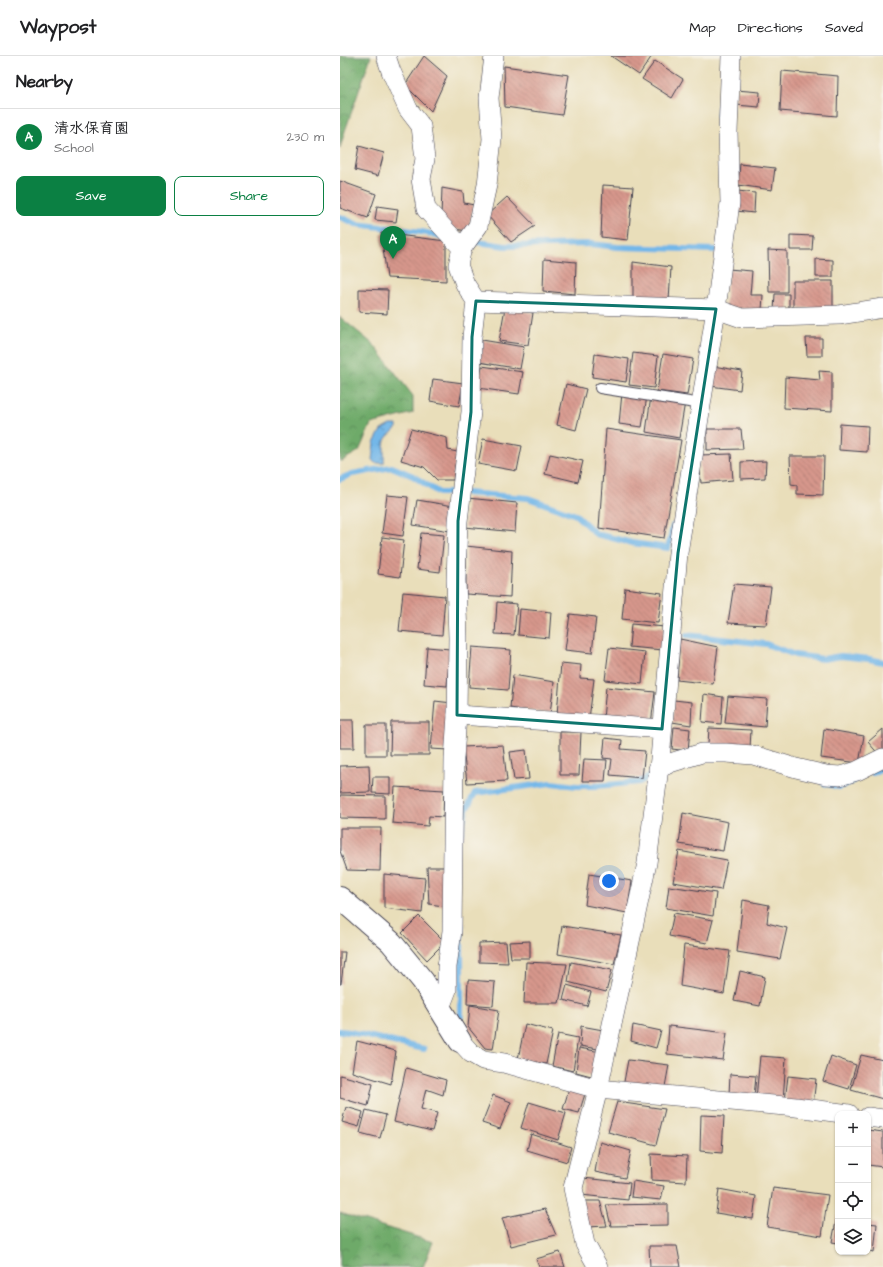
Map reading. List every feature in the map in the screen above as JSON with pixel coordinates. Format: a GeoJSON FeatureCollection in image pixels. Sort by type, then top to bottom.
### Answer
{"type":"FeatureCollection","features":[{"type":"Feature","properties":{"kind":"street"},"geometry":{"type":"LineString","coordinates":[[386,56],[408,109],[421,126],[425,159],[421,179],[426,210],[462,248]]}},
{"type":"Feature","properties":{"kind":"street"},"geometry":{"type":"LineString","coordinates":[[440,1008],[447,990],[447,966],[452,931],[454,759],[458,716],[456,580],[458,521],[471,412],[472,337],[476,301],[465,284],[458,265],[462,248],[478,226],[488,186],[492,138],[489,98],[494,56]]}},
{"type":"Feature","properties":{"kind":"street"},"geometry":{"type":"LineString","coordinates":[[598,1267],[585,1244],[573,1188],[598,1089],[647,863],[662,729],[678,553],[702,404],[730,203],[728,132],[731,56]]}},
{"type":"Feature","properties":{"kind":"street"},"geometry":{"type":"LineString","coordinates":[[476,301],[716,309],[742,318],[839,315],[883,308]]}},
{"type":"Feature","properties":{"kind":"street"},"geometry":{"type":"LineString","coordinates":[[458,716],[589,723],[662,729]]}},
{"type":"Feature","properties":{"kind":"street"},"geometry":{"type":"LineString","coordinates":[[658,769],[670,763],[702,753],[726,753],[753,755],[796,768],[826,775],[840,776],[857,771],[883,758]]}},
{"type":"Feature","properties":{"kind":"street"},"geometry":{"type":"LineString","coordinates":[[340,898],[391,942],[423,981],[460,1041],[471,1054],[483,1060],[504,1063],[598,1089],[796,1107],[835,1112]]}},
{"type":"Feature","properties":{"kind":"street"},"geometry":{"type":"LineString","coordinates":[[871,1117],[883,1119]]}},
{"type":"Feature","properties":{"kind":"lane"},"geometry":{"type":"LineString","coordinates":[[600,388],[702,404]]}},
{"type":"Feature","properties":{"kind":"highlighted area"},"geometry":{"type":"Polygon","coordinates":[[[476,301],[716,309],[678,553],[662,729],[457,715],[458,521],[471,412],[472,337],[476,301]]]}},
{"type":"Feature","properties":{"kind":"green space"},"geometry":{"type":"Polygon","coordinates":[[[340,56],[371,56],[340,148],[340,56]]]}},
{"type":"Feature","properties":{"kind":"green space"},"geometry":{"type":"Polygon","coordinates":[[[340,317],[374,345],[413,396],[413,413],[371,424],[359,451],[340,462],[340,317]]]}},
{"type":"Feature","properties":{"kind":"green space"},"geometry":{"type":"Polygon","coordinates":[[[340,1213],[433,1242],[423,1267],[340,1267],[340,1213]]]}},
{"type":"Feature","properties":{"kind":"water"},"geometry":{"type":"Polygon","coordinates":[[[390,425],[397,425],[397,428],[385,440],[384,463],[375,463],[372,460],[374,443],[381,430],[390,425]]]}},
{"type":"Feature","properties":{"kind":"building"},"geometry":{"type":"Polygon","coordinates":[[[424,56],[447,76],[431,111],[405,85],[424,56]]]}},
{"type":"Feature","properties":{"kind":"building"},"geometry":{"type":"Polygon","coordinates":[[[611,56],[652,56],[639,75],[611,56]]]}},
{"type":"Feature","properties":{"kind":"building"},"geometry":{"type":"Polygon","coordinates":[[[655,61],[683,79],[672,98],[642,79],[655,61]]]}},
{"type":"Feature","properties":{"kind":"building"},"geometry":{"type":"Polygon","coordinates":[[[504,66],[569,75],[562,115],[505,107],[504,66]]]}},
{"type":"Feature","properties":{"kind":"building"},"geometry":{"type":"Polygon","coordinates":[[[782,71],[838,76],[837,116],[780,111],[782,71]]]}},
{"type":"Feature","properties":{"kind":"building"},"geometry":{"type":"Polygon","coordinates":[[[736,90],[760,92],[759,107],[736,105],[736,90]]]}},
{"type":"Feature","properties":{"kind":"building"},"geometry":{"type":"Polygon","coordinates":[[[359,146],[384,153],[378,176],[355,170],[359,146]]]}},
{"type":"Feature","properties":{"kind":"building"},"geometry":{"type":"Polygon","coordinates":[[[740,164],[775,168],[772,190],[738,185],[740,164]]]}},
{"type":"Feature","properties":{"kind":"building"},"geometry":{"type":"Polygon","coordinates":[[[340,181],[376,194],[368,218],[340,208],[340,181]]]}},
{"type":"Feature","properties":{"kind":"building"},"geometry":{"type":"Polygon","coordinates":[[[603,185],[633,187],[628,240],[601,237],[603,185]]]}},
{"type":"Feature","properties":{"kind":"building"},"geometry":{"type":"Polygon","coordinates":[[[442,188],[463,192],[464,203],[474,205],[468,231],[447,228],[441,217],[442,188]]]}},
{"type":"Feature","properties":{"kind":"building"},"geometry":{"type":"Polygon","coordinates":[[[738,191],[755,193],[754,213],[736,211],[738,191]]]}},
{"type":"Feature","properties":{"kind":"building"},"geometry":{"type":"Polygon","coordinates":[[[507,197],[535,226],[511,242],[487,215],[507,197]]]}},
{"type":"Feature","properties":{"kind":"building"},"geometry":{"type":"Polygon","coordinates":[[[377,206],[398,209],[396,222],[375,220],[377,206]]]}},
{"type":"Feature","properties":{"kind":"building"},"geometry":{"type":"Polygon","coordinates":[[[381,233],[446,241],[446,281],[387,278],[381,233]]]}},
{"type":"Feature","properties":{"kind":"building"},"geometry":{"type":"Polygon","coordinates":[[[790,235],[813,236],[812,250],[790,250],[790,235]]]}},
{"type":"Feature","properties":{"kind":"building"},"geometry":{"type":"Polygon","coordinates":[[[768,250],[787,251],[787,292],[769,292],[768,250]]]}},
{"type":"Feature","properties":{"kind":"building"},"geometry":{"type":"Polygon","coordinates":[[[544,259],[576,262],[575,294],[543,291],[544,259]]]}},
{"type":"Feature","properties":{"kind":"building"},"geometry":{"type":"Polygon","coordinates":[[[816,259],[833,260],[833,277],[816,277],[816,259]]]}},
{"type":"Feature","properties":{"kind":"building"},"geometry":{"type":"Polygon","coordinates":[[[633,262],[671,267],[669,301],[633,298],[633,262]]]}},
{"type":"Feature","properties":{"kind":"building"},"geometry":{"type":"Polygon","coordinates":[[[728,269],[752,271],[750,295],[763,295],[762,310],[725,308],[728,269]]]}},
{"type":"Feature","properties":{"kind":"building"},"geometry":{"type":"Polygon","coordinates":[[[793,281],[833,281],[833,309],[793,308],[793,281]]]}},
{"type":"Feature","properties":{"kind":"building"},"geometry":{"type":"Polygon","coordinates":[[[359,289],[388,290],[387,314],[359,312],[359,289]]]}},
{"type":"Feature","properties":{"kind":"building"},"geometry":{"type":"Polygon","coordinates":[[[775,294],[789,294],[789,310],[774,311],[775,294]]]}},
{"type":"Feature","properties":{"kind":"building"},"geometry":{"type":"Polygon","coordinates":[[[505,308],[533,313],[528,345],[499,341],[505,308]]]}},
{"type":"Feature","properties":{"kind":"building"},"geometry":{"type":"Polygon","coordinates":[[[806,338],[822,338],[822,356],[807,356],[806,338]]]}},
{"type":"Feature","properties":{"kind":"building"},"geometry":{"type":"Polygon","coordinates":[[[482,340],[524,347],[520,369],[479,362],[482,340]]]}},
{"type":"Feature","properties":{"kind":"building"},"geometry":{"type":"Polygon","coordinates":[[[633,353],[658,356],[654,388],[629,385],[633,353]]]}},
{"type":"Feature","properties":{"kind":"building"},"geometry":{"type":"Polygon","coordinates":[[[595,354],[629,359],[626,382],[592,377],[595,354]]]}},
{"type":"Feature","properties":{"kind":"building"},"geometry":{"type":"Polygon","coordinates":[[[663,354],[693,359],[687,395],[657,391],[663,354]]]}},
{"type":"Feature","properties":{"kind":"building"},"geometry":{"type":"Polygon","coordinates":[[[482,366],[523,372],[519,394],[478,388],[482,366]]]}},
{"type":"Feature","properties":{"kind":"building"},"geometry":{"type":"Polygon","coordinates":[[[713,366],[742,371],[740,390],[710,386],[713,366]]]}},
{"type":"Feature","properties":{"kind":"building"},"geometry":{"type":"Polygon","coordinates":[[[819,371],[832,372],[832,411],[784,408],[785,377],[820,380],[819,371]]]}},
{"type":"Feature","properties":{"kind":"building"},"geometry":{"type":"Polygon","coordinates":[[[433,379],[463,383],[459,406],[430,401],[433,379]]]}},
{"type":"Feature","properties":{"kind":"building"},"geometry":{"type":"Polygon","coordinates":[[[566,384],[586,389],[576,430],[557,425],[566,384]]]}},
{"type":"Feature","properties":{"kind":"building"},"geometry":{"type":"Polygon","coordinates":[[[622,393],[647,396],[642,427],[619,424],[622,393]]]}},
{"type":"Feature","properties":{"kind":"building"},"geometry":{"type":"Polygon","coordinates":[[[651,396],[685,402],[679,438],[646,432],[651,396]]]}},
{"type":"Feature","properties":{"kind":"building"},"geometry":{"type":"Polygon","coordinates":[[[840,424],[868,426],[867,452],[839,450],[840,424]]]}},
{"type":"Feature","properties":{"kind":"building"},"geometry":{"type":"Polygon","coordinates":[[[411,429],[447,438],[448,450],[457,452],[453,480],[437,480],[424,467],[401,460],[411,429]]]}},
{"type":"Feature","properties":{"kind":"building"},"geometry":{"type":"Polygon","coordinates":[[[606,429],[681,440],[664,538],[599,528],[606,429]]]}},
{"type":"Feature","properties":{"kind":"building"},"geometry":{"type":"Polygon","coordinates":[[[707,429],[741,429],[743,449],[707,450],[707,429]]]}},
{"type":"Feature","properties":{"kind":"building"},"geometry":{"type":"Polygon","coordinates":[[[483,439],[522,446],[517,471],[478,464],[483,439]]]}},
{"type":"Feature","properties":{"kind":"building"},"geometry":{"type":"Polygon","coordinates":[[[550,454],[583,461],[578,482],[545,474],[550,454]]]}},
{"type":"Feature","properties":{"kind":"building"},"geometry":{"type":"Polygon","coordinates":[[[731,454],[733,480],[701,483],[699,455],[731,454]]]}},
{"type":"Feature","properties":{"kind":"building"},"geometry":{"type":"Polygon","coordinates":[[[790,456],[824,456],[823,495],[797,494],[797,485],[791,484],[790,456]]]}},
{"type":"Feature","properties":{"kind":"building"},"geometry":{"type":"Polygon","coordinates":[[[766,461],[765,478],[741,479],[741,462],[766,461]]]}},
{"type":"Feature","properties":{"kind":"building"},"geometry":{"type":"Polygon","coordinates":[[[387,495],[408,497],[403,536],[382,533],[387,495]]]}},
{"type":"Feature","properties":{"kind":"building"},"geometry":{"type":"Polygon","coordinates":[[[467,498],[517,503],[515,532],[465,527],[467,498]]]}},
{"type":"Feature","properties":{"kind":"building"},"geometry":{"type":"Polygon","coordinates":[[[417,500],[454,506],[450,531],[413,525],[417,500]]]}},
{"type":"Feature","properties":{"kind":"building"},"geometry":{"type":"Polygon","coordinates":[[[421,533],[444,535],[440,572],[417,569],[421,533]]]}},
{"type":"Feature","properties":{"kind":"building"},"geometry":{"type":"Polygon","coordinates":[[[382,537],[404,540],[400,577],[378,574],[382,537]]]}},
{"type":"Feature","properties":{"kind":"building"},"geometry":{"type":"Polygon","coordinates":[[[466,546],[512,551],[510,597],[466,594],[466,546]]]}},
{"type":"Feature","properties":{"kind":"building"},"geometry":{"type":"Polygon","coordinates":[[[734,584],[771,587],[766,625],[728,623],[734,584]]]}},
{"type":"Feature","properties":{"kind":"building"},"geometry":{"type":"Polygon","coordinates":[[[625,588],[662,593],[658,623],[622,619],[625,588]]]}},
{"type":"Feature","properties":{"kind":"building"},"geometry":{"type":"Polygon","coordinates":[[[403,592],[445,596],[442,635],[399,631],[403,592]]]}},
{"type":"Feature","properties":{"kind":"building"},"geometry":{"type":"Polygon","coordinates":[[[497,602],[517,604],[514,635],[495,634],[497,602]]]}},
{"type":"Feature","properties":{"kind":"building"},"geometry":{"type":"Polygon","coordinates":[[[520,609],[551,612],[549,638],[518,635],[520,609]]]}},
{"type":"Feature","properties":{"kind":"building"},"geometry":{"type":"Polygon","coordinates":[[[570,614],[596,617],[592,653],[565,650],[570,614]]]}},
{"type":"Feature","properties":{"kind":"building"},"geometry":{"type":"Polygon","coordinates":[[[631,624],[665,627],[663,650],[629,647],[631,624]]]}},
{"type":"Feature","properties":{"kind":"building"},"geometry":{"type":"Polygon","coordinates":[[[680,639],[718,647],[713,684],[677,680],[680,639]]]}},
{"type":"Feature","properties":{"kind":"building"},"geometry":{"type":"Polygon","coordinates":[[[427,647],[450,649],[447,686],[424,684],[427,647]]]}},
{"type":"Feature","properties":{"kind":"building"},"geometry":{"type":"Polygon","coordinates":[[[472,647],[511,650],[508,690],[469,687],[472,647]]]}},
{"type":"Feature","properties":{"kind":"building"},"geometry":{"type":"Polygon","coordinates":[[[609,648],[645,652],[642,684],[605,680],[609,648]]]}},
{"type":"Feature","properties":{"kind":"building"},"geometry":{"type":"Polygon","coordinates":[[[561,663],[581,665],[580,678],[594,679],[589,719],[557,715],[561,663]]]}},
{"type":"Feature","properties":{"kind":"building"},"geometry":{"type":"Polygon","coordinates":[[[513,675],[554,682],[550,714],[510,708],[513,675]]]}},
{"type":"Feature","properties":{"kind":"building"},"geometry":{"type":"Polygon","coordinates":[[[606,687],[655,692],[651,724],[603,719],[606,687]]]}},
{"type":"Feature","properties":{"kind":"building"},"geometry":{"type":"Polygon","coordinates":[[[704,694],[723,697],[721,724],[702,722],[704,694]]]}},
{"type":"Feature","properties":{"kind":"building"},"geometry":{"type":"Polygon","coordinates":[[[728,696],[767,699],[765,727],[725,723],[728,696]]]}},
{"type":"Feature","properties":{"kind":"building"},"geometry":{"type":"Polygon","coordinates":[[[674,700],[692,702],[691,725],[672,722],[674,700]]]}},
{"type":"Feature","properties":{"kind":"building"},"geometry":{"type":"Polygon","coordinates":[[[435,701],[452,703],[448,750],[431,749],[435,701]]]}},
{"type":"Feature","properties":{"kind":"building"},"geometry":{"type":"Polygon","coordinates":[[[340,720],[353,720],[354,748],[340,748],[340,720]]]}},
{"type":"Feature","properties":{"kind":"building"},"geometry":{"type":"Polygon","coordinates":[[[391,722],[429,722],[429,755],[390,755],[391,722]]]}},
{"type":"Feature","properties":{"kind":"building"},"geometry":{"type":"Polygon","coordinates":[[[366,725],[386,725],[386,755],[366,755],[366,725]]]}},
{"type":"Feature","properties":{"kind":"building"},"geometry":{"type":"Polygon","coordinates":[[[674,727],[690,729],[688,751],[672,749],[674,727]]]}},
{"type":"Feature","properties":{"kind":"building"},"geometry":{"type":"Polygon","coordinates":[[[709,728],[751,730],[750,748],[708,744],[709,728]]]}},
{"type":"Feature","properties":{"kind":"building"},"geometry":{"type":"Polygon","coordinates":[[[824,729],[864,736],[859,763],[821,758],[824,729]]]}},
{"type":"Feature","properties":{"kind":"building"},"geometry":{"type":"Polygon","coordinates":[[[883,729],[883,754],[880,756],[868,742],[883,729]]]}},
{"type":"Feature","properties":{"kind":"building"},"geometry":{"type":"Polygon","coordinates":[[[560,732],[581,732],[579,775],[560,775],[560,732]]]}},
{"type":"Feature","properties":{"kind":"building"},"geometry":{"type":"Polygon","coordinates":[[[605,738],[622,740],[621,749],[645,751],[642,778],[610,775],[612,759],[603,758],[605,738]]]}},
{"type":"Feature","properties":{"kind":"building"},"geometry":{"type":"Polygon","coordinates":[[[503,745],[507,781],[467,783],[463,747],[503,745]]]}},
{"type":"Feature","properties":{"kind":"building"},"geometry":{"type":"Polygon","coordinates":[[[526,750],[529,779],[514,780],[510,752],[526,750]]]}},
{"type":"Feature","properties":{"kind":"building"},"geometry":{"type":"Polygon","coordinates":[[[584,759],[607,760],[605,781],[582,781],[584,759]]]}},
{"type":"Feature","properties":{"kind":"building"},"geometry":{"type":"Polygon","coordinates":[[[369,765],[370,792],[340,793],[340,766],[369,765]]]}},
{"type":"Feature","properties":{"kind":"building"},"geometry":{"type":"Polygon","coordinates":[[[373,777],[390,777],[390,794],[372,793],[373,777]]]}},
{"type":"Feature","properties":{"kind":"building"},"geometry":{"type":"Polygon","coordinates":[[[395,787],[444,790],[443,817],[429,816],[428,826],[392,823],[395,787]]]}},
{"type":"Feature","properties":{"kind":"building"},"geometry":{"type":"Polygon","coordinates":[[[340,795],[385,796],[385,819],[340,818],[340,795]]]}},
{"type":"Feature","properties":{"kind":"building"},"geometry":{"type":"Polygon","coordinates":[[[683,813],[728,822],[723,851],[679,844],[683,813]]]}},
{"type":"Feature","properties":{"kind":"building"},"geometry":{"type":"Polygon","coordinates":[[[340,828],[381,828],[380,871],[347,870],[340,851],[340,828]]]}},
{"type":"Feature","properties":{"kind":"building"},"geometry":{"type":"Polygon","coordinates":[[[679,851],[727,860],[721,890],[673,882],[679,851]]]}},
{"type":"Feature","properties":{"kind":"building"},"geometry":{"type":"Polygon","coordinates":[[[427,867],[444,867],[444,906],[429,904],[427,867]]]}},
{"type":"Feature","properties":{"kind":"building"},"geometry":{"type":"Polygon","coordinates":[[[384,874],[425,878],[422,913],[384,908],[384,874]]]}},
{"type":"Feature","properties":{"kind":"building"},"geometry":{"type":"Polygon","coordinates":[[[589,874],[632,881],[627,913],[585,905],[589,874]]]}},
{"type":"Feature","properties":{"kind":"building"},"geometry":{"type":"Polygon","coordinates":[[[669,886],[716,893],[713,916],[666,908],[669,886]]]}},
{"type":"Feature","properties":{"kind":"building"},"geometry":{"type":"Polygon","coordinates":[[[743,900],[769,905],[767,923],[787,928],[780,959],[737,952],[743,900]]]}},
{"type":"Feature","properties":{"kind":"building"},"geometry":{"type":"Polygon","coordinates":[[[674,913],[713,920],[707,943],[669,936],[674,913]]]}},
{"type":"Feature","properties":{"kind":"building"},"geometry":{"type":"Polygon","coordinates":[[[419,916],[445,942],[427,960],[402,933],[419,916]]]}},
{"type":"Feature","properties":{"kind":"building"},"geometry":{"type":"Polygon","coordinates":[[[562,926],[621,935],[614,964],[558,954],[562,926]]]}},
{"type":"Feature","properties":{"kind":"building"},"geometry":{"type":"Polygon","coordinates":[[[530,941],[530,958],[511,958],[509,942],[530,941]]]}},
{"type":"Feature","properties":{"kind":"building"},"geometry":{"type":"Polygon","coordinates":[[[506,942],[508,963],[479,962],[479,943],[506,942]]]}},
{"type":"Feature","properties":{"kind":"building"},"geometry":{"type":"Polygon","coordinates":[[[684,945],[730,951],[724,994],[680,986],[684,945]]]}},
{"type":"Feature","properties":{"kind":"building"},"geometry":{"type":"Polygon","coordinates":[[[340,952],[345,952],[341,984],[340,984],[340,952]]]}},
{"type":"Feature","properties":{"kind":"building"},"geometry":{"type":"Polygon","coordinates":[[[526,962],[567,964],[559,1003],[524,1003],[526,962]]]}},
{"type":"Feature","properties":{"kind":"building"},"geometry":{"type":"Polygon","coordinates":[[[571,962],[612,970],[606,992],[568,982],[571,962]]]}},
{"type":"Feature","properties":{"kind":"building"},"geometry":{"type":"Polygon","coordinates":[[[740,971],[765,977],[760,1006],[734,1001],[740,971]]]}},
{"type":"Feature","properties":{"kind":"building"},"geometry":{"type":"Polygon","coordinates":[[[468,980],[495,982],[493,1006],[467,1004],[468,980]]]}},
{"type":"Feature","properties":{"kind":"building"},"geometry":{"type":"Polygon","coordinates":[[[567,985],[591,992],[587,1006],[563,1000],[567,985]]]}},
{"type":"Feature","properties":{"kind":"building"},"geometry":{"type":"Polygon","coordinates":[[[470,1005],[499,1010],[493,1049],[485,1048],[468,1027],[470,1005]]]}},
{"type":"Feature","properties":{"kind":"building"},"geometry":{"type":"Polygon","coordinates":[[[525,1024],[553,1031],[546,1064],[518,1059],[525,1024]]]}},
{"type":"Feature","properties":{"kind":"building"},"geometry":{"type":"Polygon","coordinates":[[[633,1025],[661,1031],[656,1048],[631,1041],[633,1025]]]}},
{"type":"Feature","properties":{"kind":"building"},"geometry":{"type":"Polygon","coordinates":[[[581,1026],[603,1030],[598,1049],[580,1046],[581,1026]]]}},
{"type":"Feature","properties":{"kind":"building"},"geometry":{"type":"Polygon","coordinates":[[[669,1026],[727,1033],[723,1060],[667,1054],[669,1026]]]}},
{"type":"Feature","properties":{"kind":"building"},"geometry":{"type":"Polygon","coordinates":[[[558,1034],[578,1038],[573,1071],[552,1066],[558,1034]]]}},
{"type":"Feature","properties":{"kind":"building"},"geometry":{"type":"Polygon","coordinates":[[[357,1041],[396,1051],[391,1084],[352,1072],[357,1041]]]}},
{"type":"Feature","properties":{"kind":"building"},"geometry":{"type":"Polygon","coordinates":[[[579,1048],[601,1052],[595,1077],[576,1072],[579,1048]]]}},
{"type":"Feature","properties":{"kind":"building"},"geometry":{"type":"Polygon","coordinates":[[[861,1055],[883,1060],[883,1099],[851,1090],[861,1055]]]}},
{"type":"Feature","properties":{"kind":"building"},"geometry":{"type":"Polygon","coordinates":[[[760,1056],[786,1058],[783,1101],[756,1099],[760,1056]]]}},
{"type":"Feature","properties":{"kind":"building"},"geometry":{"type":"Polygon","coordinates":[[[831,1056],[856,1065],[849,1089],[823,1081],[831,1056]]]}},
{"type":"Feature","properties":{"kind":"building"},"geometry":{"type":"Polygon","coordinates":[[[628,1060],[669,1065],[664,1092],[623,1087],[628,1060]]]}},
{"type":"Feature","properties":{"kind":"building"},"geometry":{"type":"Polygon","coordinates":[[[406,1068],[446,1080],[443,1095],[426,1089],[421,1109],[437,1113],[432,1131],[394,1122],[406,1068]]]}},
{"type":"Feature","properties":{"kind":"building"},"geometry":{"type":"Polygon","coordinates":[[[730,1074],[756,1076],[754,1097],[729,1095],[730,1074]]]}},
{"type":"Feature","properties":{"kind":"building"},"geometry":{"type":"Polygon","coordinates":[[[340,1075],[373,1084],[368,1106],[340,1098],[340,1075]]]}},
{"type":"Feature","properties":{"kind":"building"},"geometry":{"type":"Polygon","coordinates":[[[788,1076],[816,1079],[813,1105],[785,1101],[788,1076]]]}},
{"type":"Feature","properties":{"kind":"building"},"geometry":{"type":"Polygon","coordinates":[[[569,1089],[585,1094],[579,1113],[563,1109],[569,1089]]]}},
{"type":"Feature","properties":{"kind":"building"},"geometry":{"type":"Polygon","coordinates":[[[493,1095],[511,1102],[500,1129],[482,1123],[493,1095]]]}},
{"type":"Feature","properties":{"kind":"building"},"geometry":{"type":"Polygon","coordinates":[[[529,1102],[566,1113],[558,1140],[521,1128],[529,1102]]]}},
{"type":"Feature","properties":{"kind":"building"},"geometry":{"type":"Polygon","coordinates":[[[617,1102],[665,1109],[656,1145],[608,1132],[617,1102]]]}},
{"type":"Feature","properties":{"kind":"building"},"geometry":{"type":"Polygon","coordinates":[[[346,1107],[363,1112],[359,1127],[342,1122],[346,1107]]]}},
{"type":"Feature","properties":{"kind":"building"},"geometry":{"type":"Polygon","coordinates":[[[366,1110],[386,1115],[380,1138],[360,1133],[366,1110]]]}},
{"type":"Feature","properties":{"kind":"building"},"geometry":{"type":"Polygon","coordinates":[[[701,1115],[724,1116],[722,1153],[700,1151],[701,1115]]]}},
{"type":"Feature","properties":{"kind":"building"},"geometry":{"type":"Polygon","coordinates":[[[871,1130],[883,1132],[883,1167],[871,1165],[871,1130]]]}},
{"type":"Feature","properties":{"kind":"building"},"geometry":{"type":"Polygon","coordinates":[[[531,1134],[571,1147],[567,1162],[527,1150],[531,1134]]]}},
{"type":"Feature","properties":{"kind":"building"},"geometry":{"type":"Polygon","coordinates":[[[600,1142],[631,1151],[625,1178],[595,1172],[600,1142]]]}},
{"type":"Feature","properties":{"kind":"building"},"geometry":{"type":"Polygon","coordinates":[[[651,1154],[687,1156],[686,1182],[652,1180],[651,1154]]]}},
{"type":"Feature","properties":{"kind":"building"},"geometry":{"type":"Polygon","coordinates":[[[583,1178],[630,1183],[628,1200],[581,1195],[583,1178]]]}},
{"type":"Feature","properties":{"kind":"building"},"geometry":{"type":"Polygon","coordinates":[[[633,1181],[664,1186],[661,1200],[631,1197],[633,1181]]]}},
{"type":"Feature","properties":{"kind":"building"},"geometry":{"type":"Polygon","coordinates":[[[773,1188],[828,1195],[822,1236],[767,1227],[773,1188]]]}},
{"type":"Feature","properties":{"kind":"building"},"geometry":{"type":"Polygon","coordinates":[[[719,1189],[756,1196],[753,1219],[716,1213],[719,1189]]]}},
{"type":"Feature","properties":{"kind":"building"},"geometry":{"type":"Polygon","coordinates":[[[581,1201],[600,1201],[607,1226],[586,1227],[581,1201]]]}},
{"type":"Feature","properties":{"kind":"building"},"geometry":{"type":"Polygon","coordinates":[[[668,1204],[668,1225],[611,1226],[606,1205],[668,1204]]]}},
{"type":"Feature","properties":{"kind":"building"},"geometry":{"type":"Polygon","coordinates":[[[545,1209],[556,1235],[511,1246],[502,1218],[545,1209]]]}},
{"type":"Feature","properties":{"kind":"building"},"geometry":{"type":"Polygon","coordinates":[[[871,1223],[877,1224],[874,1252],[871,1251],[871,1223]]]}},
{"type":"Feature","properties":{"kind":"building"},"geometry":{"type":"Polygon","coordinates":[[[835,1226],[835,1242],[832,1242],[835,1226]]]}},
{"type":"Feature","properties":{"kind":"building"},"geometry":{"type":"Polygon","coordinates":[[[649,1246],[677,1246],[681,1267],[650,1267],[649,1246]]]}},
{"type":"Feature","properties":{"kind":"building"},"geometry":{"type":"Polygon","coordinates":[[[560,1252],[565,1267],[539,1267],[536,1259],[560,1252]]]}},
{"type":"Feature","properties":{"kind":"waterway"},"geometry":{"type":"LineString","coordinates":[[720,106],[720,127]]}},
{"type":"Feature","properties":{"kind":"waterway"},"geometry":{"type":"LineString","coordinates":[[340,217],[356,224],[422,232],[446,237]]}},
{"type":"Feature","properties":{"kind":"waterway"},"geometry":{"type":"LineString","coordinates":[[471,241],[505,246],[591,244],[617,247],[716,250]]}},
{"type":"Feature","properties":{"kind":"waterway"},"geometry":{"type":"LineString","coordinates":[[340,479],[352,474],[392,467],[413,476],[439,493],[450,493]]}},
{"type":"Feature","properties":{"kind":"waterway"},"geometry":{"type":"LineString","coordinates":[[467,493],[528,498],[576,515],[596,534],[632,543],[668,548],[673,526]]}},
{"type":"Feature","properties":{"kind":"waterway"},"geometry":{"type":"LineString","coordinates":[[687,635],[766,644],[795,655],[823,659],[841,656],[883,662]]}},
{"type":"Feature","properties":{"kind":"waterway"},"geometry":{"type":"LineString","coordinates":[[873,773],[883,769]]}},
{"type":"Feature","properties":{"kind":"waterway"},"geometry":{"type":"LineString","coordinates":[[461,833],[466,810],[475,793],[551,783],[577,786],[596,786],[639,782],[651,776]]}},
{"type":"Feature","properties":{"kind":"waterway"},"geometry":{"type":"LineString","coordinates":[[824,783],[839,787],[853,781]]}},
{"type":"Feature","properties":{"kind":"waterway"},"geometry":{"type":"LineString","coordinates":[[461,926],[461,1016]]}},
{"type":"Feature","properties":{"kind":"waterway"},"geometry":{"type":"LineString","coordinates":[[340,1031],[424,1049]]}},
{"type":"Feature","properties":{"kind":"place","name":"清水保育園"},"geometry":{"type":"Point","coordinates":[393,259]}}]}
